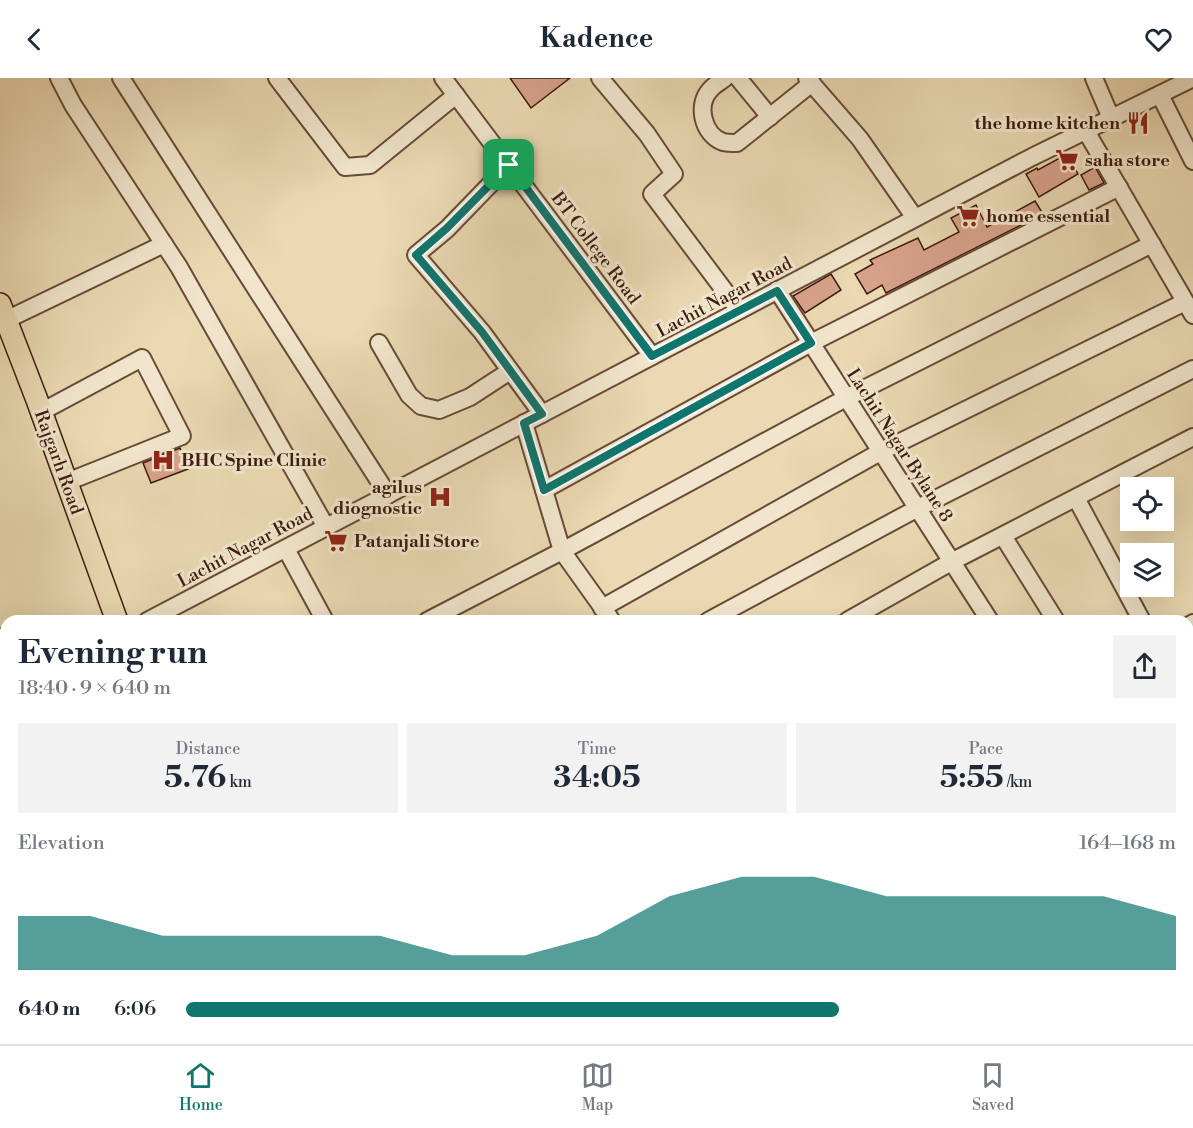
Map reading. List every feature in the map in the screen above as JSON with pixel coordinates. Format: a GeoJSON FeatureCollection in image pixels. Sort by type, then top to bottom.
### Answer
{"type":"FeatureCollection","features":[{"type":"Feature","properties":{"kind":"main road","name":"Rajgarh Road"},"geometry":{"type":"LineString","coordinates":[[3,312],[115,615]]}},
{"type":"Feature","properties":{"kind":"street"},"geometry":{"type":"LineString","coordinates":[[59,78],[73,105],[179,267],[326,527]]}},
{"type":"Feature","properties":{"kind":"street"},"geometry":{"type":"LineString","coordinates":[[121,78],[388,495]]}},
{"type":"Feature","properties":{"kind":"street"},"geometry":{"type":"LineString","coordinates":[[277,78],[345,167],[370,165],[456,95]]}},
{"type":"Feature","properties":{"kind":"street","name":"BT College Road"},"geometry":{"type":"LineString","coordinates":[[443,78],[652,356]]}},
{"type":"Feature","properties":{"kind":"street"},"geometry":{"type":"LineString","coordinates":[[600,78],[647,134],[674,174],[652,194],[739,310]]}},
{"type":"Feature","properties":{"kind":"street"},"geometry":{"type":"LineString","coordinates":[[725,78],[709,90],[702,104],[703,116],[711,132],[722,142],[737,143],[770,117],[809,80],[860,139],[915,218]]}},
{"type":"Feature","properties":{"kind":"street"},"geometry":{"type":"LineString","coordinates":[[738,78],[770,117]]}},
{"type":"Feature","properties":{"kind":"street"},"geometry":{"type":"LineString","coordinates":[[1094,78],[1111,118]]}},
{"type":"Feature","properties":{"kind":"street","name":"Lachit Nagar Road"},"geometry":{"type":"LineString","coordinates":[[159,615],[915,218],[1193,78]]}},
{"type":"Feature","properties":{"kind":"street"},"geometry":{"type":"LineString","coordinates":[[1160,94],[1193,161]]}},
{"type":"Feature","properties":{"kind":"street"},"geometry":{"type":"LineString","coordinates":[[524,423],[562,551],[607,614],[882,451],[1189,308],[1086,130]]}},
{"type":"Feature","properties":{"kind":"street"},"geometry":{"type":"LineString","coordinates":[[509,165],[447,228],[416,255],[482,332],[542,414]]}},
{"type":"Feature","properties":{"kind":"street"},"geometry":{"type":"LineString","coordinates":[[544,490],[811,343],[1119,188]]}},
{"type":"Feature","properties":{"kind":"street"},"geometry":{"type":"LineString","coordinates":[[3,312],[164,244]]}},
{"type":"Feature","properties":{"kind":"street"},"geometry":{"type":"LineString","coordinates":[[439,615],[846,398],[1152,244]]}},
{"type":"Feature","properties":{"kind":"street","name":"Lachit Nagar Bylane 8"},"geometry":{"type":"LineString","coordinates":[[777,291],[986,615]]}},
{"type":"Feature","properties":{"kind":"street"},"geometry":{"type":"LineString","coordinates":[[379,343],[409,395],[421,406],[439,410],[470,397],[510,371]]}},
{"type":"Feature","properties":{"kind":"street"},"geometry":{"type":"LineString","coordinates":[[41,412],[142,358],[182,436],[67,483]]}},
{"type":"Feature","properties":{"kind":"street"},"geometry":{"type":"LineString","coordinates":[[719,615],[918,508],[1193,369]]}},
{"type":"Feature","properties":{"kind":"street"},"geometry":{"type":"LineString","coordinates":[[858,615],[951,562],[1193,437]]}},
{"type":"Feature","properties":{"kind":"street"},"geometry":{"type":"LineString","coordinates":[[1076,498],[1139,615]]}},
{"type":"Feature","properties":{"kind":"street"},"geometry":{"type":"LineString","coordinates":[[1003,536],[1052,615]]}},
{"type":"Feature","properties":{"kind":"street"},"geometry":{"type":"LineString","coordinates":[[286,549],[322,615]]}},
{"type":"Feature","properties":{"kind":"building"},"geometry":{"type":"Polygon","coordinates":[[[510,78],[570,78],[531,108],[510,78]]]}},
{"type":"Feature","properties":{"kind":"building"},"geometry":{"type":"Polygon","coordinates":[[[1067,154],[1078,174],[1039,197],[1026,174],[1067,154]]]}},
{"type":"Feature","properties":{"kind":"building"},"geometry":{"type":"Polygon","coordinates":[[[1095,167],[1104,183],[1089,190],[1081,175],[1095,167]]]}},
{"type":"Feature","properties":{"kind":"building"},"geometry":{"type":"Polygon","coordinates":[[[1035,201],[1043,214],[886,293],[882,285],[867,294],[855,274],[873,264],[870,260],[918,238],[924,250],[959,232],[951,218],[976,205],[987,227],[1035,201]]]}},
{"type":"Feature","properties":{"kind":"building"},"geometry":{"type":"Polygon","coordinates":[[[831,274],[841,290],[805,313],[793,296],[831,274]]]}},
{"type":"Feature","properties":{"kind":"building"},"geometry":{"type":"Polygon","coordinates":[[[180,448],[188,469],[151,483],[143,463],[180,448]]]}},
{"type":"Feature","properties":{"kind":"place","name":"the home kitchen"},"geometry":{"type":"Point","coordinates":[1138,123]}},
{"type":"Feature","properties":{"kind":"place","name":"saha store"},"geometry":{"type":"Point","coordinates":[1067,160]}},
{"type":"Feature","properties":{"kind":"place","name":"home essential"},"geometry":{"type":"Point","coordinates":[968,216]}},
{"type":"Feature","properties":{"kind":"place","name":"BHC Spine Clinic"},"geometry":{"type":"Point","coordinates":[163,460]}},
{"type":"Feature","properties":{"kind":"place","name":"agilus diognostic"},"geometry":{"type":"Point","coordinates":[440,497]}},
{"type":"Feature","properties":{"kind":"place","name":"Patanjali Store"},"geometry":{"type":"Point","coordinates":[336,541]}},
{"type":"Feature","properties":{"kind":"route"},"geometry":{"type":"LineString","coordinates":[[509,165],[652,356],[777,291],[811,343],[544,490],[524,423],[542,414],[482,332],[416,255],[447,228],[509,165]]}}]}
